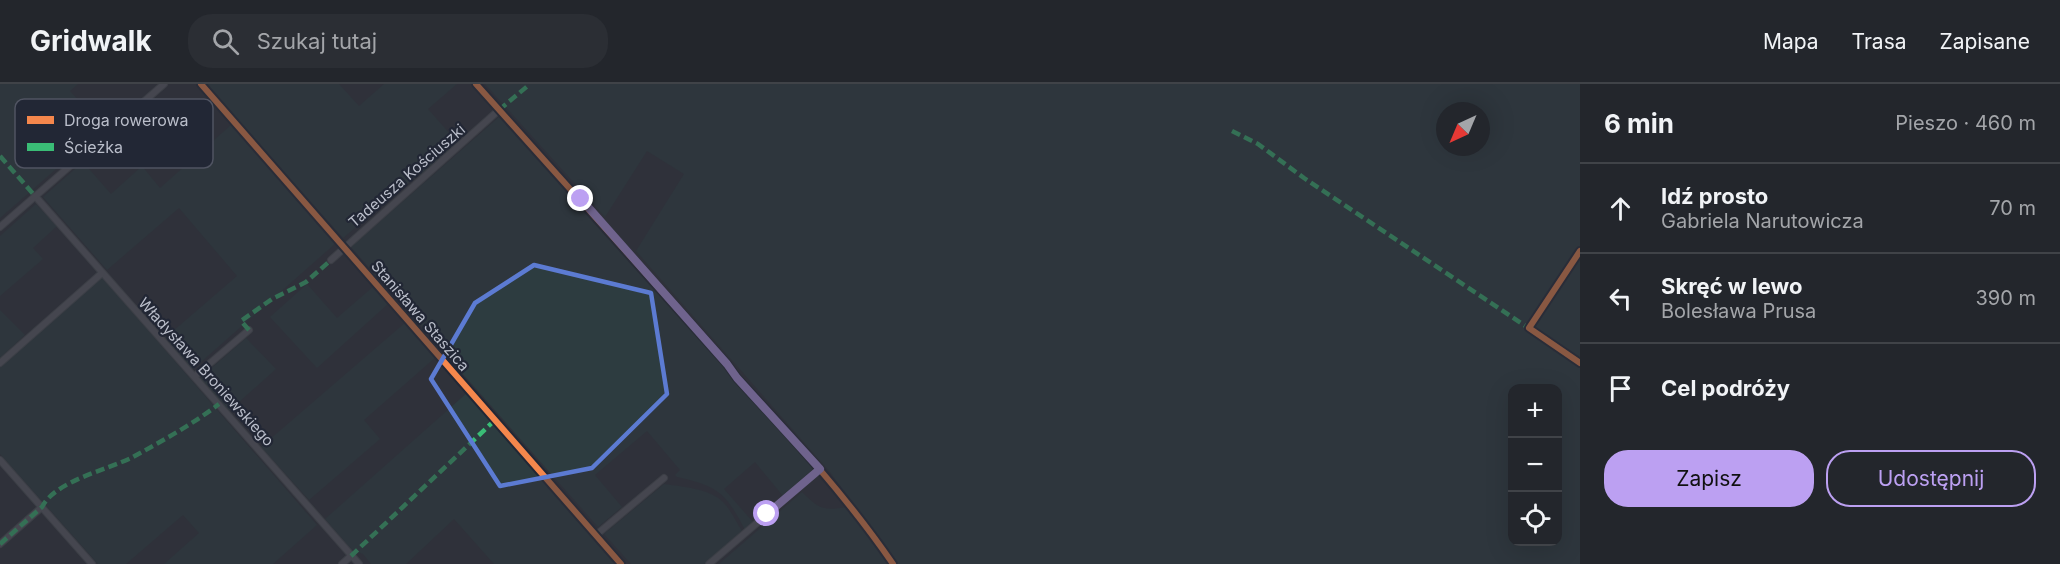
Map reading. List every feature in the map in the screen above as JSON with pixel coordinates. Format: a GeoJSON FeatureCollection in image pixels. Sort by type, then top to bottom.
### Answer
{"type":"FeatureCollection","features":[{"type":"Feature","properties":{"kind":"street"},"geometry":{"type":"LineString","coordinates":[[147,99],[164,84]]}},
{"type":"Feature","properties":{"kind":"street","name":"Stanisława Staszica"},"geometry":{"type":"LineString","coordinates":[[201,84],[621,564]]}},
{"type":"Feature","properties":{"kind":"street"},"geometry":{"type":"LineString","coordinates":[[476,84],[820,469],[864,522],[894,564]]}},
{"type":"Feature","properties":{"kind":"street","name":"Tadeusza Kościuszki"},"geometry":{"type":"LineString","coordinates":[[331,260],[344,246],[499,111]]}},
{"type":"Feature","properties":{"kind":"street"},"geometry":{"type":"LineString","coordinates":[[0,227],[67,168]]}},
{"type":"Feature","properties":{"kind":"street","name":"Władysława Broniewskiego"},"geometry":{"type":"LineString","coordinates":[[35,196],[359,564]]}},
{"type":"Feature","properties":{"kind":"street"},"geometry":{"type":"LineString","coordinates":[[0,363],[102,273]]}},
{"type":"Feature","properties":{"kind":"street"},"geometry":{"type":"LineString","coordinates":[[195,376],[249,330]]}},
{"type":"Feature","properties":{"kind":"street"},"geometry":{"type":"LineString","coordinates":[[0,460],[92,564]]}},
{"type":"Feature","properties":{"kind":"street"},"geometry":{"type":"LineString","coordinates":[[709,564],[820,469]]}},
{"type":"Feature","properties":{"kind":"street"},"geometry":{"type":"LineString","coordinates":[[597,535],[664,478]]}},
{"type":"Feature","properties":{"kind":"street"},"geometry":{"type":"LineString","coordinates":[[0,544],[42,507]]}},
{"type":"Feature","properties":{"kind":"street"},"geometry":{"type":"LineString","coordinates":[[342,564],[351,556]]}},
{"type":"Feature","properties":{"kind":"highlighted area"},"geometry":{"type":"Polygon","coordinates":[[[534,265],[651,293],[667,394],[592,468],[500,486],[431,379],[475,303],[534,265]]]}},
{"type":"Feature","properties":{"kind":"shaded area"},"geometry":{"type":"Polygon","coordinates":[[[0,84],[78,84],[70,91],[77,99],[15,99],[15,168],[57,168],[0,218],[0,84]]]}},
{"type":"Feature","properties":{"kind":"shaded area"},"geometry":{"type":"Polygon","coordinates":[[[205,84],[339,84],[359,106],[384,84],[457,84],[428,109],[459,144],[422,176],[419,174],[343,238],[205,84]]]}},
{"type":"Feature","properties":{"kind":"shaded area"},"geometry":{"type":"Polygon","coordinates":[[[485,84],[1580,84],[1580,564],[896,564],[830,472],[636,251],[684,174],[647,151],[605,217],[485,84]]]}},
{"type":"Feature","properties":{"kind":"shaded area"},"geometry":{"type":"Polygon","coordinates":[[[499,117],[814,468],[783,496],[755,462],[724,489],[753,522],[745,530],[732,507],[719,493],[712,488],[675,475],[680,470],[647,431],[595,475],[622,507],[598,527],[351,247],[499,117]]]}},
{"type":"Feature","properties":{"kind":"shaded area"},"geometry":{"type":"Polygon","coordinates":[[[231,125],[336,243],[192,370],[165,338],[237,276],[179,208],[107,270],[43,197],[76,168],[88,168],[111,194],[140,168],[144,168],[160,188],[183,168],[213,168],[213,141],[231,125]]]}},
{"type":"Feature","properties":{"kind":"shaded area"},"geometry":{"type":"Polygon","coordinates":[[[36,204],[57,226],[33,248],[43,259],[0,296],[0,236],[36,204]]]}},
{"type":"Feature","properties":{"kind":"shaded area"},"geometry":{"type":"Polygon","coordinates":[[[102,277],[317,525],[273,564],[164,564],[199,533],[183,515],[126,564],[98,564],[0,454],[0,367],[102,277]]]}},
{"type":"Feature","properties":{"kind":"shaded area"},"geometry":{"type":"Polygon","coordinates":[[[307,284],[337,318],[374,286],[389,303],[317,368],[270,317],[307,284]]]}},
{"type":"Feature","properties":{"kind":"shaded area"},"geometry":{"type":"Polygon","coordinates":[[[0,310],[25,335],[0,358],[0,310]]]}},
{"type":"Feature","properties":{"kind":"shaded area"},"geometry":{"type":"Polygon","coordinates":[[[406,322],[437,356],[364,420],[380,439],[309,500],[261,447],[406,322]]]}},
{"type":"Feature","properties":{"kind":"shaded area"},"geometry":{"type":"Polygon","coordinates":[[[246,338],[276,369],[229,411],[200,378],[246,338]]]}},
{"type":"Feature","properties":{"kind":"shaded area"},"geometry":{"type":"Polygon","coordinates":[[[468,392],[618,564],[494,564],[454,519],[406,564],[371,564],[363,554],[351,549],[325,519],[468,392]]]}},
{"type":"Feature","properties":{"kind":"shaded area"},"geometry":{"type":"Polygon","coordinates":[[[664,484],[695,489],[717,497],[723,502],[742,531],[704,564],[631,564],[604,534],[664,484]]]}},
{"type":"Feature","properties":{"kind":"shaded area"},"geometry":{"type":"Polygon","coordinates":[[[802,492],[822,507],[832,509],[847,507],[891,564],[719,564],[802,492]]]}},
{"type":"Feature","properties":{"kind":"marked path"},"geometry":{"type":"LineString","coordinates":[[499,110],[530,84]]}},
{"type":"Feature","properties":{"kind":"marked path"},"geometry":{"type":"LineString","coordinates":[[1232,131],[1258,144],[1304,178],[1533,331]]}},
{"type":"Feature","properties":{"kind":"marked path"},"geometry":{"type":"LineString","coordinates":[[0,156],[35,196]]}},
{"type":"Feature","properties":{"kind":"marked path"},"geometry":{"type":"LineString","coordinates":[[249,330],[241,321],[272,299],[306,282],[331,260]]}},
{"type":"Feature","properties":{"kind":"marked path"},"geometry":{"type":"LineString","coordinates":[[0,544],[58,490],[83,477],[133,457],[219,404]]}},
{"type":"Feature","properties":{"kind":"marked path"},"geometry":{"type":"LineString","coordinates":[[351,556],[495,420]]}},
{"type":"Feature","properties":{"kind":"cycle path"},"geometry":{"type":"LineString","coordinates":[[201,84],[621,564]]}},
{"type":"Feature","properties":{"kind":"cycle path"},"geometry":{"type":"LineString","coordinates":[[476,84],[819,468],[893,564]]}},
{"type":"Feature","properties":{"kind":"cycle path"},"geometry":{"type":"LineString","coordinates":[[1580,251],[1529,328],[1580,363]]}},
{"type":"Feature","properties":{"kind":"route"},"geometry":{"type":"LineString","coordinates":[[581,199],[737,378],[820,469],[767,514]]}}]}
